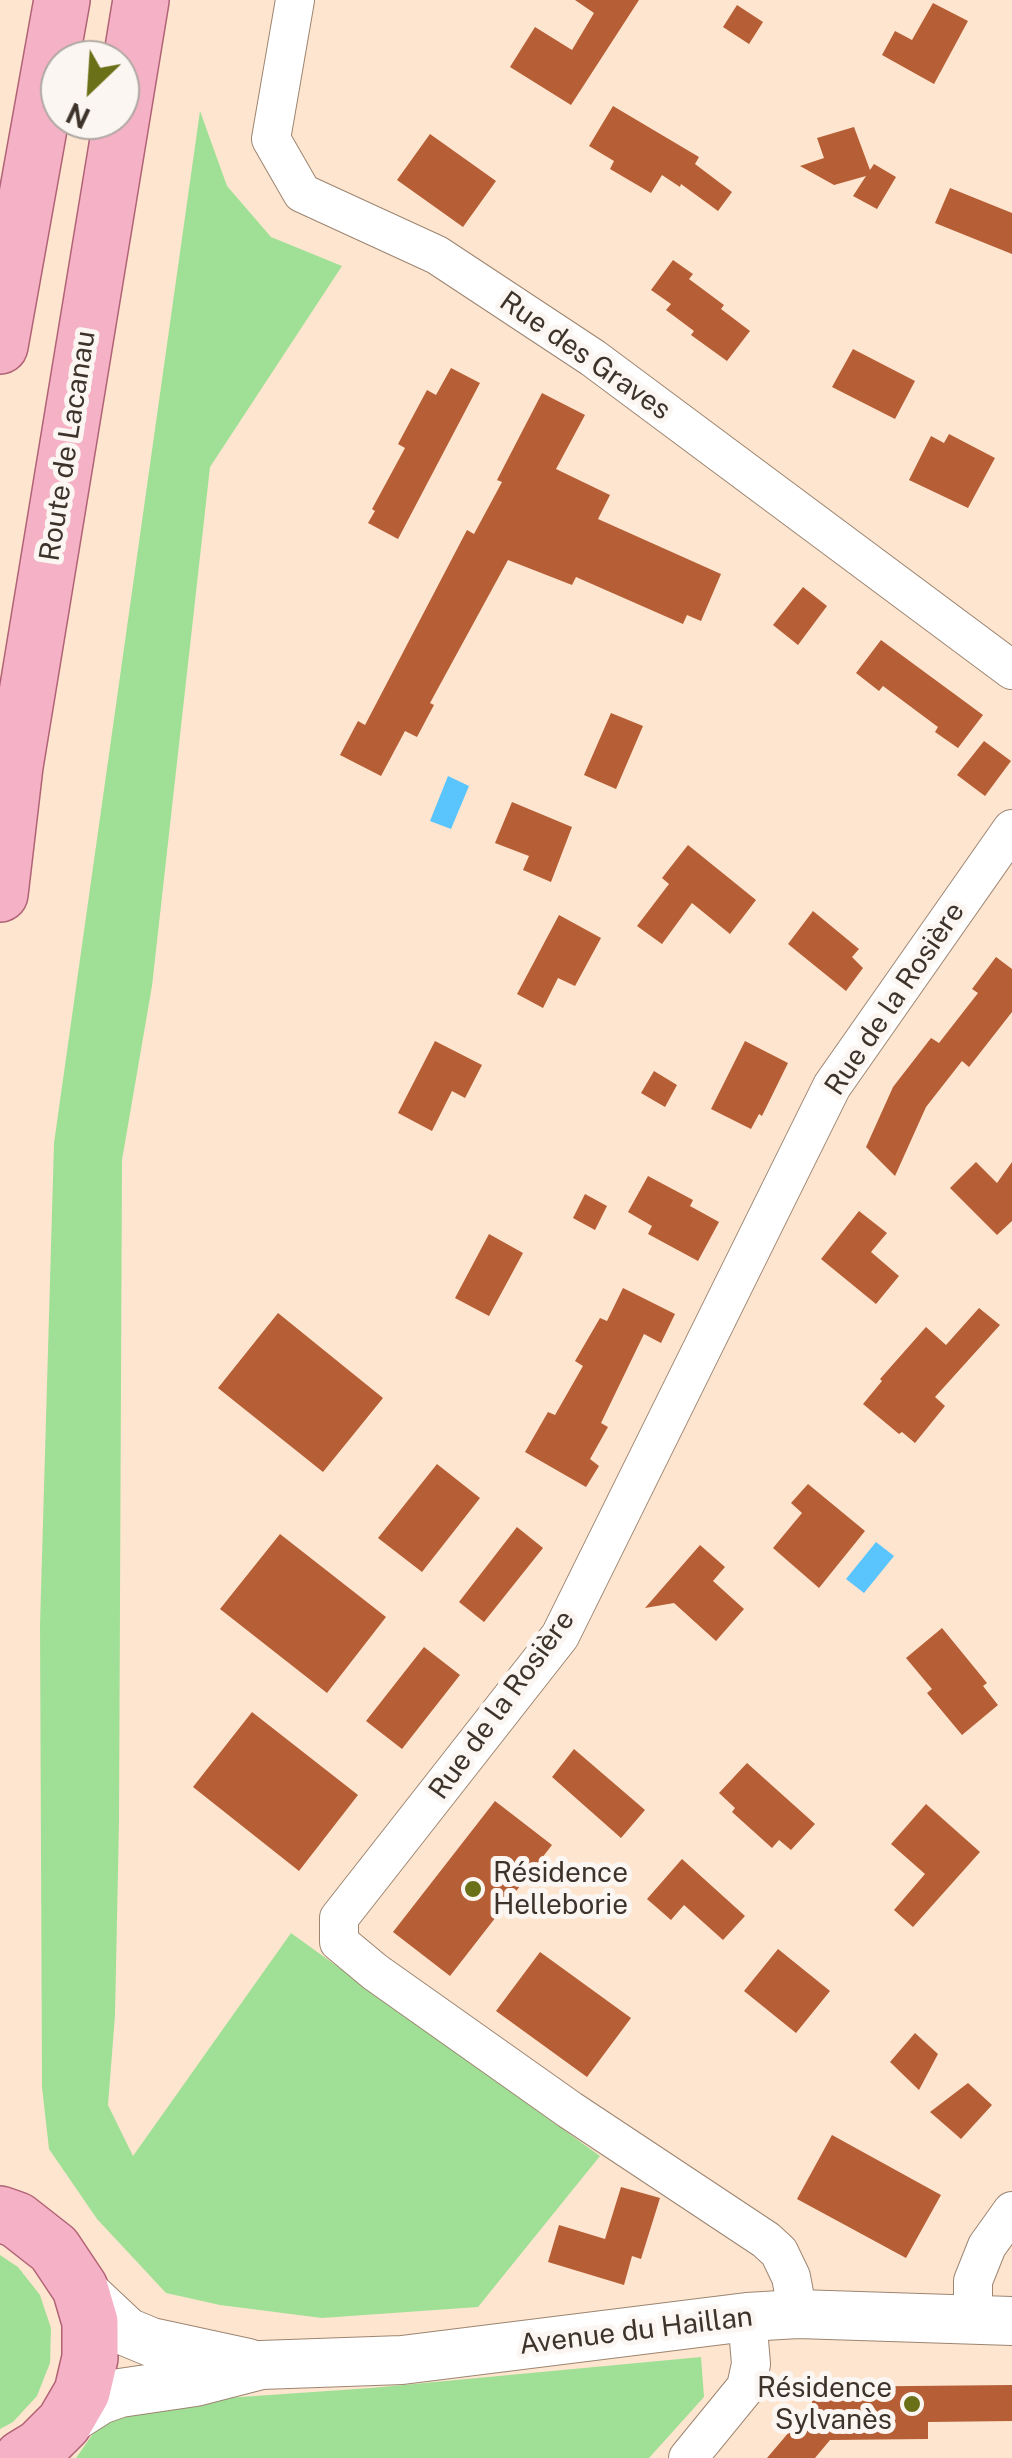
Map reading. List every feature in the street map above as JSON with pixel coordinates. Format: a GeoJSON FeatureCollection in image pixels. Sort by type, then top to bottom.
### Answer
{"type":"FeatureCollection","features":[{"type":"Feature","properties":{"kind":"main road"},"geometry":{"type":"LineString","coordinates":[[0,346],[62,0]]}},
{"type":"Feature","properties":{"kind":"main road","name":"Route de Lacanau"},"geometry":{"type":"LineString","coordinates":[[0,894],[15,766],[141,0]]}},
{"type":"Feature","properties":{"kind":"main road"},"geometry":{"type":"LineString","coordinates":[[6,2209],[54,2248],[80,2288],[90,2322],[90,2358],[82,2392],[40,2447]]}},
{"type":"Feature","properties":{"kind":"street","name":"Rue des Graves"},"geometry":{"type":"LineString","coordinates":[[294,0],[271,139],[302,193],[437,255],[593,358],[1012,670]]}},
{"type":"Feature","properties":{"kind":"street","name":"Rue de la Rosière"},"geometry":{"type":"LineString","coordinates":[[798,2314],[791,2277],[779,2252],[766,2240],[570,2110],[375,1972],[339,1942],[339,1918],[560,1636],[832,1086],[1012,829]]}},
{"type":"Feature","properties":{"kind":"street"},"geometry":{"type":"LineString","coordinates":[[992,2320],[972,2282],[987,2246],[1012,2211]]}},
{"type":"Feature","properties":{"kind":"street","name":"Avenue du Haillan"},"geometry":{"type":"LineString","coordinates":[[80,2288],[127,2332],[152,2342],[261,2366]]}},
{"type":"Feature","properties":{"kind":"street","name":"Avenue du Haillan"},"geometry":{"type":"LineString","coordinates":[[40,2447],[100,2400],[261,2366],[402,2360],[747,2317],[798,2314],[992,2320]]}},
{"type":"Feature","properties":{"kind":"street"},"geometry":{"type":"LineString","coordinates":[[688,2458],[746,2387],[751,2364],[747,2317]]}},
{"type":"Feature","properties":{"kind":"green space"},"geometry":{"type":"Polygon","coordinates":[[[200,111],[227,186],[271,237],[342,266],[210,467],[152,986],[122,1160],[119,1823],[115,2015],[108,2105],[133,2156],[291,1933],[600,2156],[478,2307],[322,2318],[220,2305],[166,2293],[97,2219],[49,2149],[42,2087],[40,1625],[54,1143],[200,111]]]}},
{"type":"Feature","properties":{"kind":"green space"},"geometry":{"type":"Polygon","coordinates":[[[0,2255],[18,2267],[40,2295],[51,2328],[50,2363],[37,2396],[13,2422],[0,2429],[0,2255]]]}},
{"type":"Feature","properties":{"kind":"green space"},"geometry":{"type":"Polygon","coordinates":[[[701,2357],[704,2397],[649,2458],[76,2458],[99,2425],[135,2408],[701,2357]]]}},
{"type":"Feature","properties":{"kind":"water"},"geometry":{"type":"Polygon","coordinates":[[[448,776],[469,786],[451,829],[430,821],[448,776]]]}},
{"type":"Feature","properties":{"kind":"water"},"geometry":{"type":"Polygon","coordinates":[[[876,1542],[894,1556],[864,1593],[846,1579],[876,1542]]]}},
{"type":"Feature","properties":{"kind":"building"},"geometry":{"type":"Polygon","coordinates":[[[575,0],[639,0],[571,105],[510,67],[535,27],[572,50],[594,13],[575,0]]]}},
{"type":"Feature","properties":{"kind":"building"},"geometry":{"type":"Polygon","coordinates":[[[933,3],[968,21],[934,84],[882,55],[895,31],[912,40],[933,3]]]}},
{"type":"Feature","properties":{"kind":"building"},"geometry":{"type":"Polygon","coordinates":[[[737,5],[763,22],[749,44],[723,27],[737,5]]]}},
{"type":"Feature","properties":{"kind":"building"},"geometry":{"type":"Polygon","coordinates":[[[613,106],[699,157],[695,164],[732,192],[718,211],[662,175],[651,193],[610,169],[614,161],[589,146],[613,106]]]}},
{"type":"Feature","properties":{"kind":"building"},"geometry":{"type":"Polygon","coordinates":[[[854,127],[870,170],[874,164],[896,177],[877,209],[853,196],[866,176],[834,185],[800,166],[824,158],[817,138],[854,127]]]}},
{"type":"Feature","properties":{"kind":"building"},"geometry":{"type":"Polygon","coordinates":[[[430,134],[496,181],[463,227],[397,180],[430,134]]]}},
{"type":"Feature","properties":{"kind":"building"},"geometry":{"type":"Polygon","coordinates":[[[950,188],[1012,213],[1012,254],[935,223],[950,188]]]}},
{"type":"Feature","properties":{"kind":"building"},"geometry":{"type":"Polygon","coordinates":[[[673,260],[693,274],[689,279],[724,305],[721,309],[750,331],[727,361],[691,335],[694,331],[666,310],[671,304],[651,290],[673,260]]]}},
{"type":"Feature","properties":{"kind":"building"},"geometry":{"type":"Polygon","coordinates":[[[853,349],[915,381],[895,419],[832,387],[853,349]]]}},
{"type":"Feature","properties":{"kind":"building"},"geometry":{"type":"Polygon","coordinates":[[[451,368],[480,383],[398,539],[368,523],[375,511],[372,509],[405,448],[398,444],[427,390],[436,395],[451,368]]]}},
{"type":"Feature","properties":{"kind":"building"},"geometry":{"type":"Polygon","coordinates":[[[542,393],[585,415],[556,469],[610,495],[598,519],[721,574],[701,621],[687,615],[683,624],[576,577],[572,585],[508,560],[430,703],[434,705],[417,737],[405,731],[381,776],[340,755],[358,721],[365,725],[467,530],[474,534],[542,393]]]}},
{"type":"Feature","properties":{"kind":"building"},"geometry":{"type":"Polygon","coordinates":[[[949,434],[995,458],[968,508],[909,480],[931,436],[944,443],[949,434]]]}},
{"type":"Feature","properties":{"kind":"building"},"geometry":{"type":"Polygon","coordinates":[[[803,587],[827,606],[798,645],[773,625],[803,587]]]}},
{"type":"Feature","properties":{"kind":"building"},"geometry":{"type":"Polygon","coordinates":[[[881,640],[983,715],[958,748],[935,732],[938,727],[883,686],[879,691],[856,673],[881,640]]]}},
{"type":"Feature","properties":{"kind":"building"},"geometry":{"type":"Polygon","coordinates":[[[611,713],[643,726],[616,789],[584,775],[611,713]]]}},
{"type":"Feature","properties":{"kind":"building"},"geometry":{"type":"Polygon","coordinates":[[[984,741],[1011,761],[985,796],[957,775],[984,741]]]}},
{"type":"Feature","properties":{"kind":"building"},"geometry":{"type":"Polygon","coordinates":[[[512,802],[572,827],[551,882],[523,870],[529,856],[495,843],[512,802]]]}},
{"type":"Feature","properties":{"kind":"building"},"geometry":{"type":"Polygon","coordinates":[[[688,845],[756,900],[730,934],[692,903],[662,944],[637,926],[669,884],[662,878],[688,845]]]}},
{"type":"Feature","properties":{"kind":"building"},"geometry":{"type":"Polygon","coordinates":[[[813,911],[859,949],[852,957],[863,968],[846,991],[788,944],[813,911]]]}},
{"type":"Feature","properties":{"kind":"building"},"geometry":{"type":"Polygon","coordinates":[[[559,915],[601,938],[575,986],[558,978],[543,1008],[517,994],[559,915]]]}},
{"type":"Feature","properties":{"kind":"building"},"geometry":{"type":"Polygon","coordinates":[[[996,957],[1012,969],[1012,1012],[969,1067],[962,1061],[926,1107],[895,1176],[866,1147],[893,1087],[931,1038],[939,1043],[978,993],[972,989],[996,957]]]}},
{"type":"Feature","properties":{"kind":"building"},"geometry":{"type":"Polygon","coordinates":[[[435,1041],[482,1065],[465,1098],[452,1091],[432,1131],[398,1113],[435,1041]]]}},
{"type":"Feature","properties":{"kind":"building"},"geometry":{"type":"Polygon","coordinates":[[[745,1041],[788,1063],[762,1116],[759,1114],[751,1129],[711,1109],[745,1041]]]}},
{"type":"Feature","properties":{"kind":"building"},"geometry":{"type":"Polygon","coordinates":[[[654,1071],[677,1085],[665,1107],[641,1093],[654,1071]]]}},
{"type":"Feature","properties":{"kind":"building"},"geometry":{"type":"Polygon","coordinates":[[[976,1162],[997,1183],[1012,1162],[1012,1221],[997,1235],[950,1188],[976,1162]]]}},
{"type":"Feature","properties":{"kind":"building"},"geometry":{"type":"Polygon","coordinates":[[[648,1176],[693,1200],[690,1206],[719,1222],[698,1261],[648,1234],[652,1226],[628,1212],[648,1176]]]}},
{"type":"Feature","properties":{"kind":"building"},"geometry":{"type":"Polygon","coordinates":[[[585,1194],[607,1206],[595,1230],[573,1218],[585,1194]]]}},
{"type":"Feature","properties":{"kind":"building"},"geometry":{"type":"Polygon","coordinates":[[[859,1211],[887,1233],[871,1252],[899,1276],[876,1304],[821,1259],[859,1211]]]}},
{"type":"Feature","properties":{"kind":"building"},"geometry":{"type":"Polygon","coordinates":[[[489,1234],[523,1253],[489,1316],[455,1298],[489,1234]]]}},
{"type":"Feature","properties":{"kind":"building"},"geometry":{"type":"Polygon","coordinates":[[[623,1288],[675,1314],[661,1343],[644,1334],[601,1423],[608,1427],[590,1459],[599,1466],[586,1487],[525,1452],[548,1412],[555,1415],[583,1366],[575,1361],[600,1318],[607,1321],[623,1288]]]}},
{"type":"Feature","properties":{"kind":"building"},"geometry":{"type":"Polygon","coordinates":[[[979,1308],[1000,1325],[935,1397],[945,1406],[915,1443],[863,1404],[926,1327],[946,1345],[979,1308]]]}},
{"type":"Feature","properties":{"kind":"building"},"geometry":{"type":"Polygon","coordinates":[[[278,1313],[383,1398],[323,1472],[218,1388],[278,1313]]]}},
{"type":"Feature","properties":{"kind":"building"},"geometry":{"type":"Polygon","coordinates":[[[437,1464],[480,1498],[422,1572],[378,1538],[437,1464]]]}},
{"type":"Feature","properties":{"kind":"building"},"geometry":{"type":"Polygon","coordinates":[[[808,1484],[865,1531],[819,1588],[773,1548],[802,1513],[791,1503],[808,1484]]]}},
{"type":"Feature","properties":{"kind":"building"},"geometry":{"type":"Polygon","coordinates":[[[517,1527],[543,1548],[484,1622],[459,1602],[517,1527]]]}},
{"type":"Feature","properties":{"kind":"building"},"geometry":{"type":"Polygon","coordinates":[[[280,1534],[386,1617],[327,1693],[220,1609],[280,1534]]]}},
{"type":"Feature","properties":{"kind":"building"},"geometry":{"type":"Polygon","coordinates":[[[700,1545],[725,1567],[713,1581],[744,1609],[716,1641],[674,1603],[645,1608],[700,1545]]]}},
{"type":"Feature","properties":{"kind":"building"},"geometry":{"type":"Polygon","coordinates":[[[942,1628],[987,1683],[983,1686],[998,1705],[962,1735],[927,1693],[932,1689],[906,1658],[942,1628]]]}},
{"type":"Feature","properties":{"kind":"building"},"geometry":{"type":"Polygon","coordinates":[[[424,1647],[460,1675],[402,1749],[366,1721],[424,1647]]]}},
{"type":"Feature","properties":{"kind":"building"},"geometry":{"type":"Polygon","coordinates":[[[252,1712],[358,1795],[299,1871],[193,1787],[252,1712]]]}},
{"type":"Feature","properties":{"kind":"building"},"geometry":{"type":"Polygon","coordinates":[[[574,1749],[645,1810],[621,1838],[552,1777],[574,1749]]]}},
{"type":"Feature","properties":{"kind":"building"},"geometry":{"type":"Polygon","coordinates":[[[747,1763],[815,1824],[791,1850],[779,1840],[772,1848],[732,1812],[735,1808],[719,1793],[747,1763]]]}},
{"type":"Feature","properties":{"kind":"building","name":"Résidence Helleborie"},"geometry":{"type":"Polygon","coordinates":[[[495,1801],[552,1845],[450,1976],[393,1932],[495,1801]]]}},
{"type":"Feature","properties":{"kind":"building"},"geometry":{"type":"Polygon","coordinates":[[[926,1804],[980,1852],[913,1927],[894,1910],[925,1874],[891,1844],[926,1804]]]}},
{"type":"Feature","properties":{"kind":"building"},"geometry":{"type":"Polygon","coordinates":[[[682,1859],[745,1916],[723,1940],[684,1905],[671,1920],[647,1899],[682,1859]]]}},
{"type":"Feature","properties":{"kind":"building"},"geometry":{"type":"Polygon","coordinates":[[[778,1949],[830,1991],[796,2033],[744,1991],[778,1949]]]}},
{"type":"Feature","properties":{"kind":"building","name":"Résidence Helleborie"},"geometry":{"type":"Polygon","coordinates":[[[540,1952],[631,2018],[587,2077],[496,2011],[540,1952]]]}},
{"type":"Feature","properties":{"kind":"building"},"geometry":{"type":"Polygon","coordinates":[[[915,2033],[938,2054],[919,2090],[890,2062],[915,2033]]]}},
{"type":"Feature","properties":{"kind":"building"},"geometry":{"type":"Polygon","coordinates":[[[968,2083],[992,2105],[961,2139],[930,2112],[968,2083]]]}},
{"type":"Feature","properties":{"kind":"building"},"geometry":{"type":"Polygon","coordinates":[[[832,2135],[941,2195],[906,2258],[797,2199],[832,2135]]]}},
{"type":"Feature","properties":{"kind":"building"},"geometry":{"type":"Polygon","coordinates":[[[621,2187],[660,2198],[641,2259],[632,2256],[624,2285],[548,2262],[559,2225],[605,2239],[621,2187]]]}},
{"type":"Feature","properties":{"kind":"building","name":"Résidence Sylvanès"},"geometry":{"type":"Polygon","coordinates":[[[1012,2385],[1012,2421],[928,2422],[928,2439],[830,2440],[815,2458],[767,2458],[812,2405],[812,2387],[1012,2385]]]}},
{"type":"Feature","properties":{"kind":"place","name":"Résidence Helleborie"},"geometry":{"type":"Point","coordinates":[473,1889]}},
{"type":"Feature","properties":{"kind":"place","name":"Résidence Sylvanès"},"geometry":{"type":"Point","coordinates":[912,2404]}}]}
